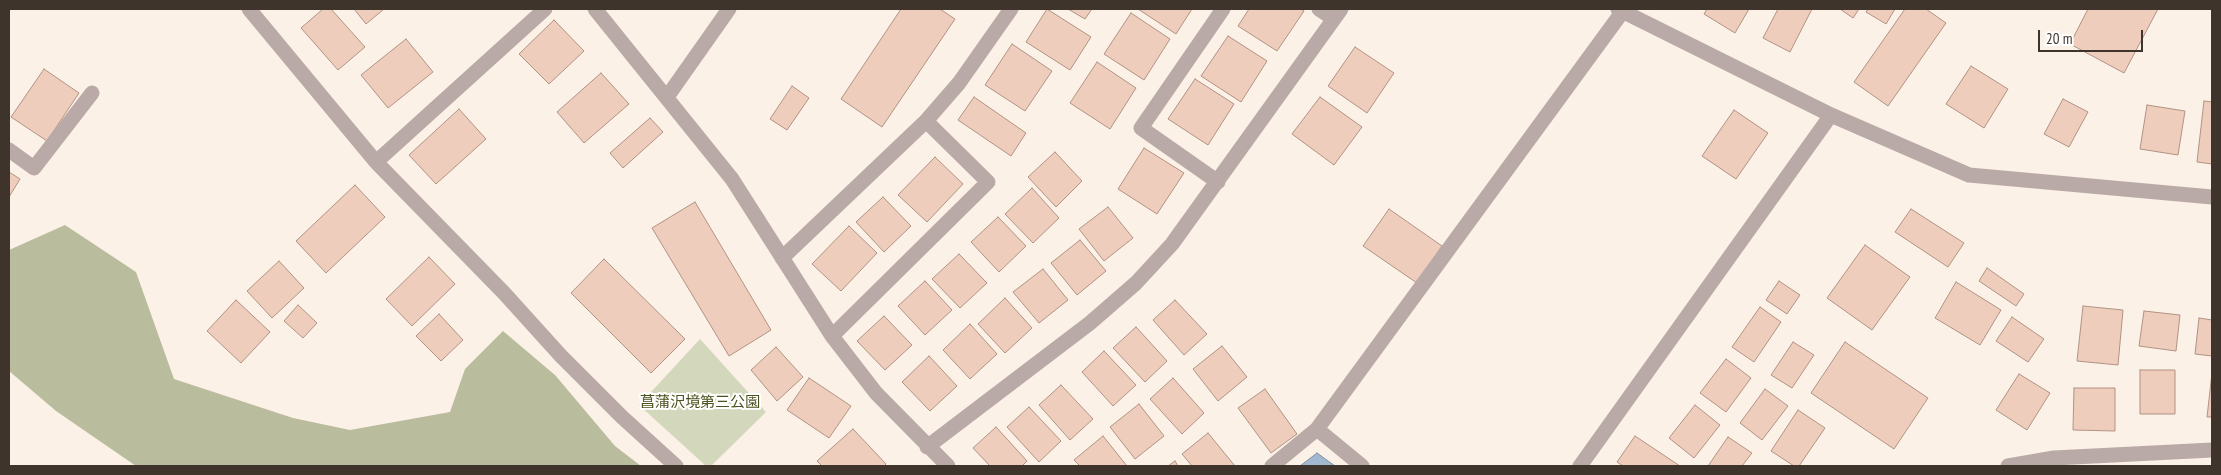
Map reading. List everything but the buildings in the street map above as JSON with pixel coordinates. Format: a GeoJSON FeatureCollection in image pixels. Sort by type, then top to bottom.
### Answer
{"type":"FeatureCollection","features":[{"type":"Feature","properties":{"kind":"street"},"geometry":{"type":"LineString","coordinates":[[249,9],[376,162],[504,293],[574,370],[676,466]]}},
{"type":"Feature","properties":{"kind":"street"},"geometry":{"type":"LineString","coordinates":[[376,162],[545,9]]}},
{"type":"Feature","properties":{"kind":"street"},"geometry":{"type":"LineString","coordinates":[[595,9],[732,179],[832,336],[876,393],[927,447],[948,466]]}},
{"type":"Feature","properties":{"kind":"street"},"geometry":{"type":"LineString","coordinates":[[667,97],[729,9]]}},
{"type":"Feature","properties":{"kind":"street"},"geometry":{"type":"LineString","coordinates":[[782,258],[926,121],[959,83],[1011,9]]}},
{"type":"Feature","properties":{"kind":"street"},"geometry":{"type":"LineString","coordinates":[[1218,182],[1140,128],[1223,9]]}},
{"type":"Feature","properties":{"kind":"street"},"geometry":{"type":"LineString","coordinates":[[927,447],[1090,323],[1136,283],[1172,244],[1338,14],[1319,9]]}},
{"type":"Feature","properties":{"kind":"street"},"geometry":{"type":"LineString","coordinates":[[1272,466],[1317,429],[1620,10],[1831,115],[1969,175],[2212,197]]}},
{"type":"Feature","properties":{"kind":"street"},"geometry":{"type":"LineString","coordinates":[[9,150],[34,168],[92,93]]}},
{"type":"Feature","properties":{"kind":"street"},"geometry":{"type":"LineString","coordinates":[[1580,466],[1831,115]]}},
{"type":"Feature","properties":{"kind":"street"},"geometry":{"type":"LineString","coordinates":[[832,336],[988,182],[926,121]]}},
{"type":"Feature","properties":{"kind":"street"},"geometry":{"type":"LineString","coordinates":[[1317,429],[1362,466]]}},
{"type":"Feature","properties":{"kind":"street"},"geometry":{"type":"LineString","coordinates":[[2008,466],[2054,458],[2095,461],[2212,450]]}},
{"type":"Feature","properties":{"kind":"green space"},"geometry":{"type":"Polygon","coordinates":[[[65,225],[136,272],[174,379],[293,418],[350,430],[450,412],[465,369],[503,331],[555,375],[615,446],[641,466],[136,466],[56,411],[9,371],[9,250],[65,225]]]}},
{"type":"Feature","properties":{"kind":"green space","name":"菖蒲沢境第三公園"},"geometry":{"type":"Polygon","coordinates":[[[700,339],[766,412],[711,466],[706,466],[639,405],[700,339]]]}},
{"type":"Feature","properties":{"kind":"water"},"geometry":{"type":"Polygon","coordinates":[[[1317,453],[1335,466],[1300,466],[1317,453]]]}}]}
